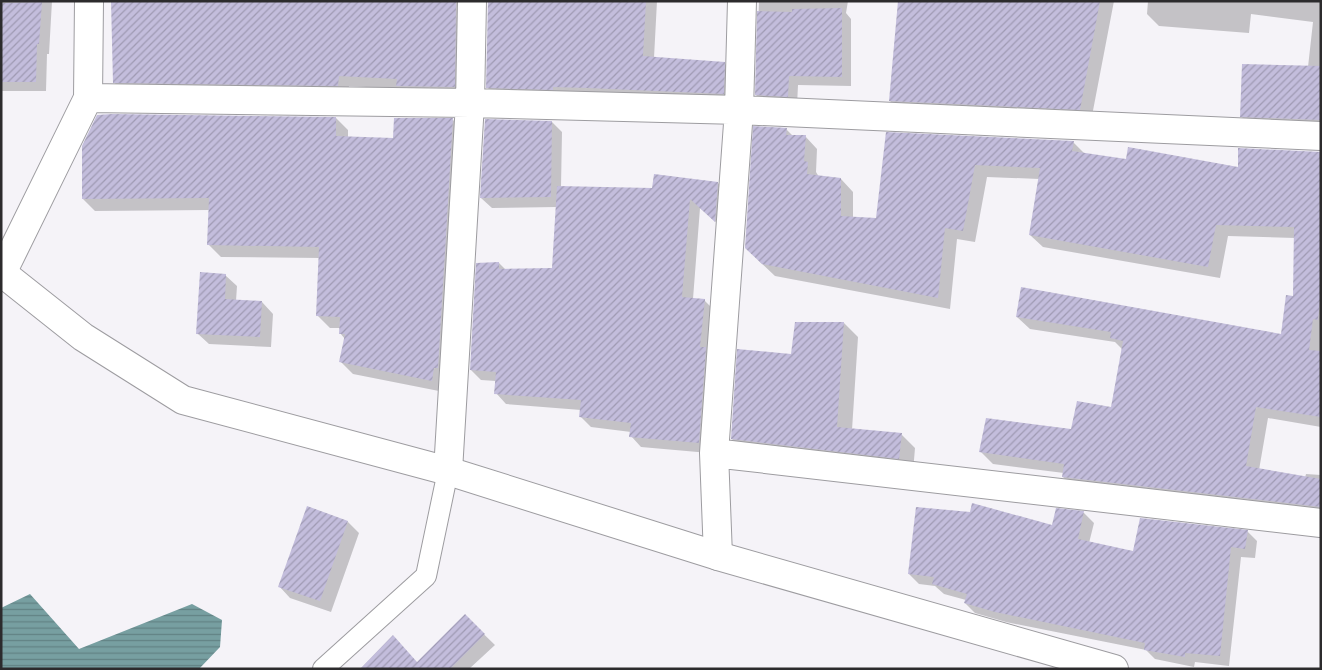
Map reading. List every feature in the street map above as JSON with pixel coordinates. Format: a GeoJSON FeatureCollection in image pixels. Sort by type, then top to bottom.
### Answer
{"type":"FeatureCollection","features":[{"type":"Feature","properties":{"kind":"street"},"geometry":{"type":"LineString","coordinates":[[89,1],[88,98],[2,273],[83,336],[182,400],[448,471],[718,556],[1114,669]]}},
{"type":"Feature","properties":{"kind":"street"},"geometry":{"type":"LineString","coordinates":[[448,471],[470,103],[472,1]]}},
{"type":"Feature","properties":{"kind":"street"},"geometry":{"type":"LineString","coordinates":[[718,556],[714,453],[739,110],[742,1]]}},
{"type":"Feature","properties":{"kind":"street"},"geometry":{"type":"LineString","coordinates":[[88,98],[470,103],[739,110],[1321,136]]}},
{"type":"Feature","properties":{"kind":"street"},"geometry":{"type":"LineString","coordinates":[[714,453],[1321,523]]}},
{"type":"Feature","properties":{"kind":"lane"},"geometry":{"type":"LineString","coordinates":[[323,669],[426,576],[448,471]]}},
{"type":"Feature","properties":{"kind":"water"},"geometry":{"type":"Polygon","coordinates":[[[30,594],[79,649],[192,604],[222,620],[220,647],[199,669],[1,669],[1,608],[30,594]]]}},
{"type":"Feature","properties":{"kind":"building"},"geometry":{"type":"Polygon","coordinates":[[[111,1],[456,1],[455,87],[396,86],[397,79],[339,76],[338,86],[113,83],[111,1]]]}},
{"type":"Feature","properties":{"kind":"building"},"geometry":{"type":"Polygon","coordinates":[[[488,1],[646,1],[643,56],[725,62],[724,94],[553,87],[553,90],[486,88],[488,1]]]}},
{"type":"Feature","properties":{"kind":"building"},"geometry":{"type":"Polygon","coordinates":[[[898,1],[1100,1],[1080,110],[889,101],[898,1]]]}},
{"type":"Feature","properties":{"kind":"building"},"geometry":{"type":"Polygon","coordinates":[[[42,2],[39,44],[37,44],[36,82],[1,82],[1,3],[42,2]]]}},
{"type":"Feature","properties":{"kind":"building"},"geometry":{"type":"Polygon","coordinates":[[[842,8],[842,77],[789,76],[788,97],[755,95],[757,11],[792,12],[792,9],[842,8]]]}},
{"type":"Feature","properties":{"kind":"building"},"geometry":{"type":"Polygon","coordinates":[[[1242,64],[1321,66],[1321,120],[1240,117],[1242,64]]]}},
{"type":"Feature","properties":{"kind":"building"},"geometry":{"type":"Polygon","coordinates":[[[97,115],[336,117],[336,136],[393,138],[394,118],[453,118],[438,368],[434,368],[432,381],[339,362],[345,334],[339,334],[340,317],[316,316],[319,247],[207,245],[209,198],[82,199],[82,146],[97,115]]]}},
{"type":"Feature","properties":{"kind":"building"},"geometry":{"type":"Polygon","coordinates":[[[485,119],[552,121],[551,197],[480,198],[485,119]]]}},
{"type":"Feature","properties":{"kind":"building"},"geometry":{"type":"Polygon","coordinates":[[[753,126],[787,128],[786,135],[806,135],[804,161],[808,162],[807,174],[841,178],[841,216],[876,218],[886,132],[1074,141],[1072,151],[1126,159],[1128,147],[1238,167],[1238,148],[1321,152],[1321,291],[1318,320],[1313,319],[1309,350],[1321,351],[1321,417],[1256,407],[1246,466],[1321,479],[1321,507],[1062,477],[1064,464],[979,452],[986,418],[1071,429],[1077,401],[1111,407],[1123,341],[1110,338],[1111,332],[1016,317],[1021,287],[1281,334],[1286,295],[1293,296],[1294,227],[1216,225],[1208,267],[1029,235],[1040,168],[975,165],[963,231],[945,228],[938,298],[762,264],[745,248],[753,126]]]}},
{"type":"Feature","properties":{"kind":"building"},"geometry":{"type":"Polygon","coordinates":[[[654,174],[718,182],[715,222],[690,199],[682,297],[705,299],[700,347],[706,347],[699,443],[629,437],[631,423],[579,417],[581,400],[494,394],[496,372],[470,370],[476,263],[499,262],[499,269],[552,268],[557,186],[652,188],[654,174]]]}},
{"type":"Feature","properties":{"kind":"building"},"geometry":{"type":"Polygon","coordinates":[[[200,272],[226,274],[225,299],[262,301],[260,337],[196,334],[200,272]]]}},
{"type":"Feature","properties":{"kind":"building"},"geometry":{"type":"Polygon","coordinates":[[[795,322],[844,322],[837,427],[902,433],[899,459],[731,439],[737,349],[791,354],[795,322]]]}},
{"type":"Feature","properties":{"kind":"building"},"geometry":{"type":"Polygon","coordinates":[[[972,503],[1052,525],[1056,508],[1084,511],[1078,539],[1133,551],[1140,518],[1248,530],[1245,549],[1231,547],[1220,656],[1185,653],[1185,657],[1144,650],[1145,643],[995,612],[964,603],[967,594],[932,584],[934,577],[908,574],[916,507],[970,512],[972,503]]]}},
{"type":"Feature","properties":{"kind":"building"},"geometry":{"type":"Polygon","coordinates":[[[307,506],[348,521],[320,601],[278,587],[307,506]]]}},
{"type":"Feature","properties":{"kind":"building"},"geometry":{"type":"Polygon","coordinates":[[[465,614],[485,634],[450,669],[360,669],[393,635],[417,662],[465,614]]]}}]}
